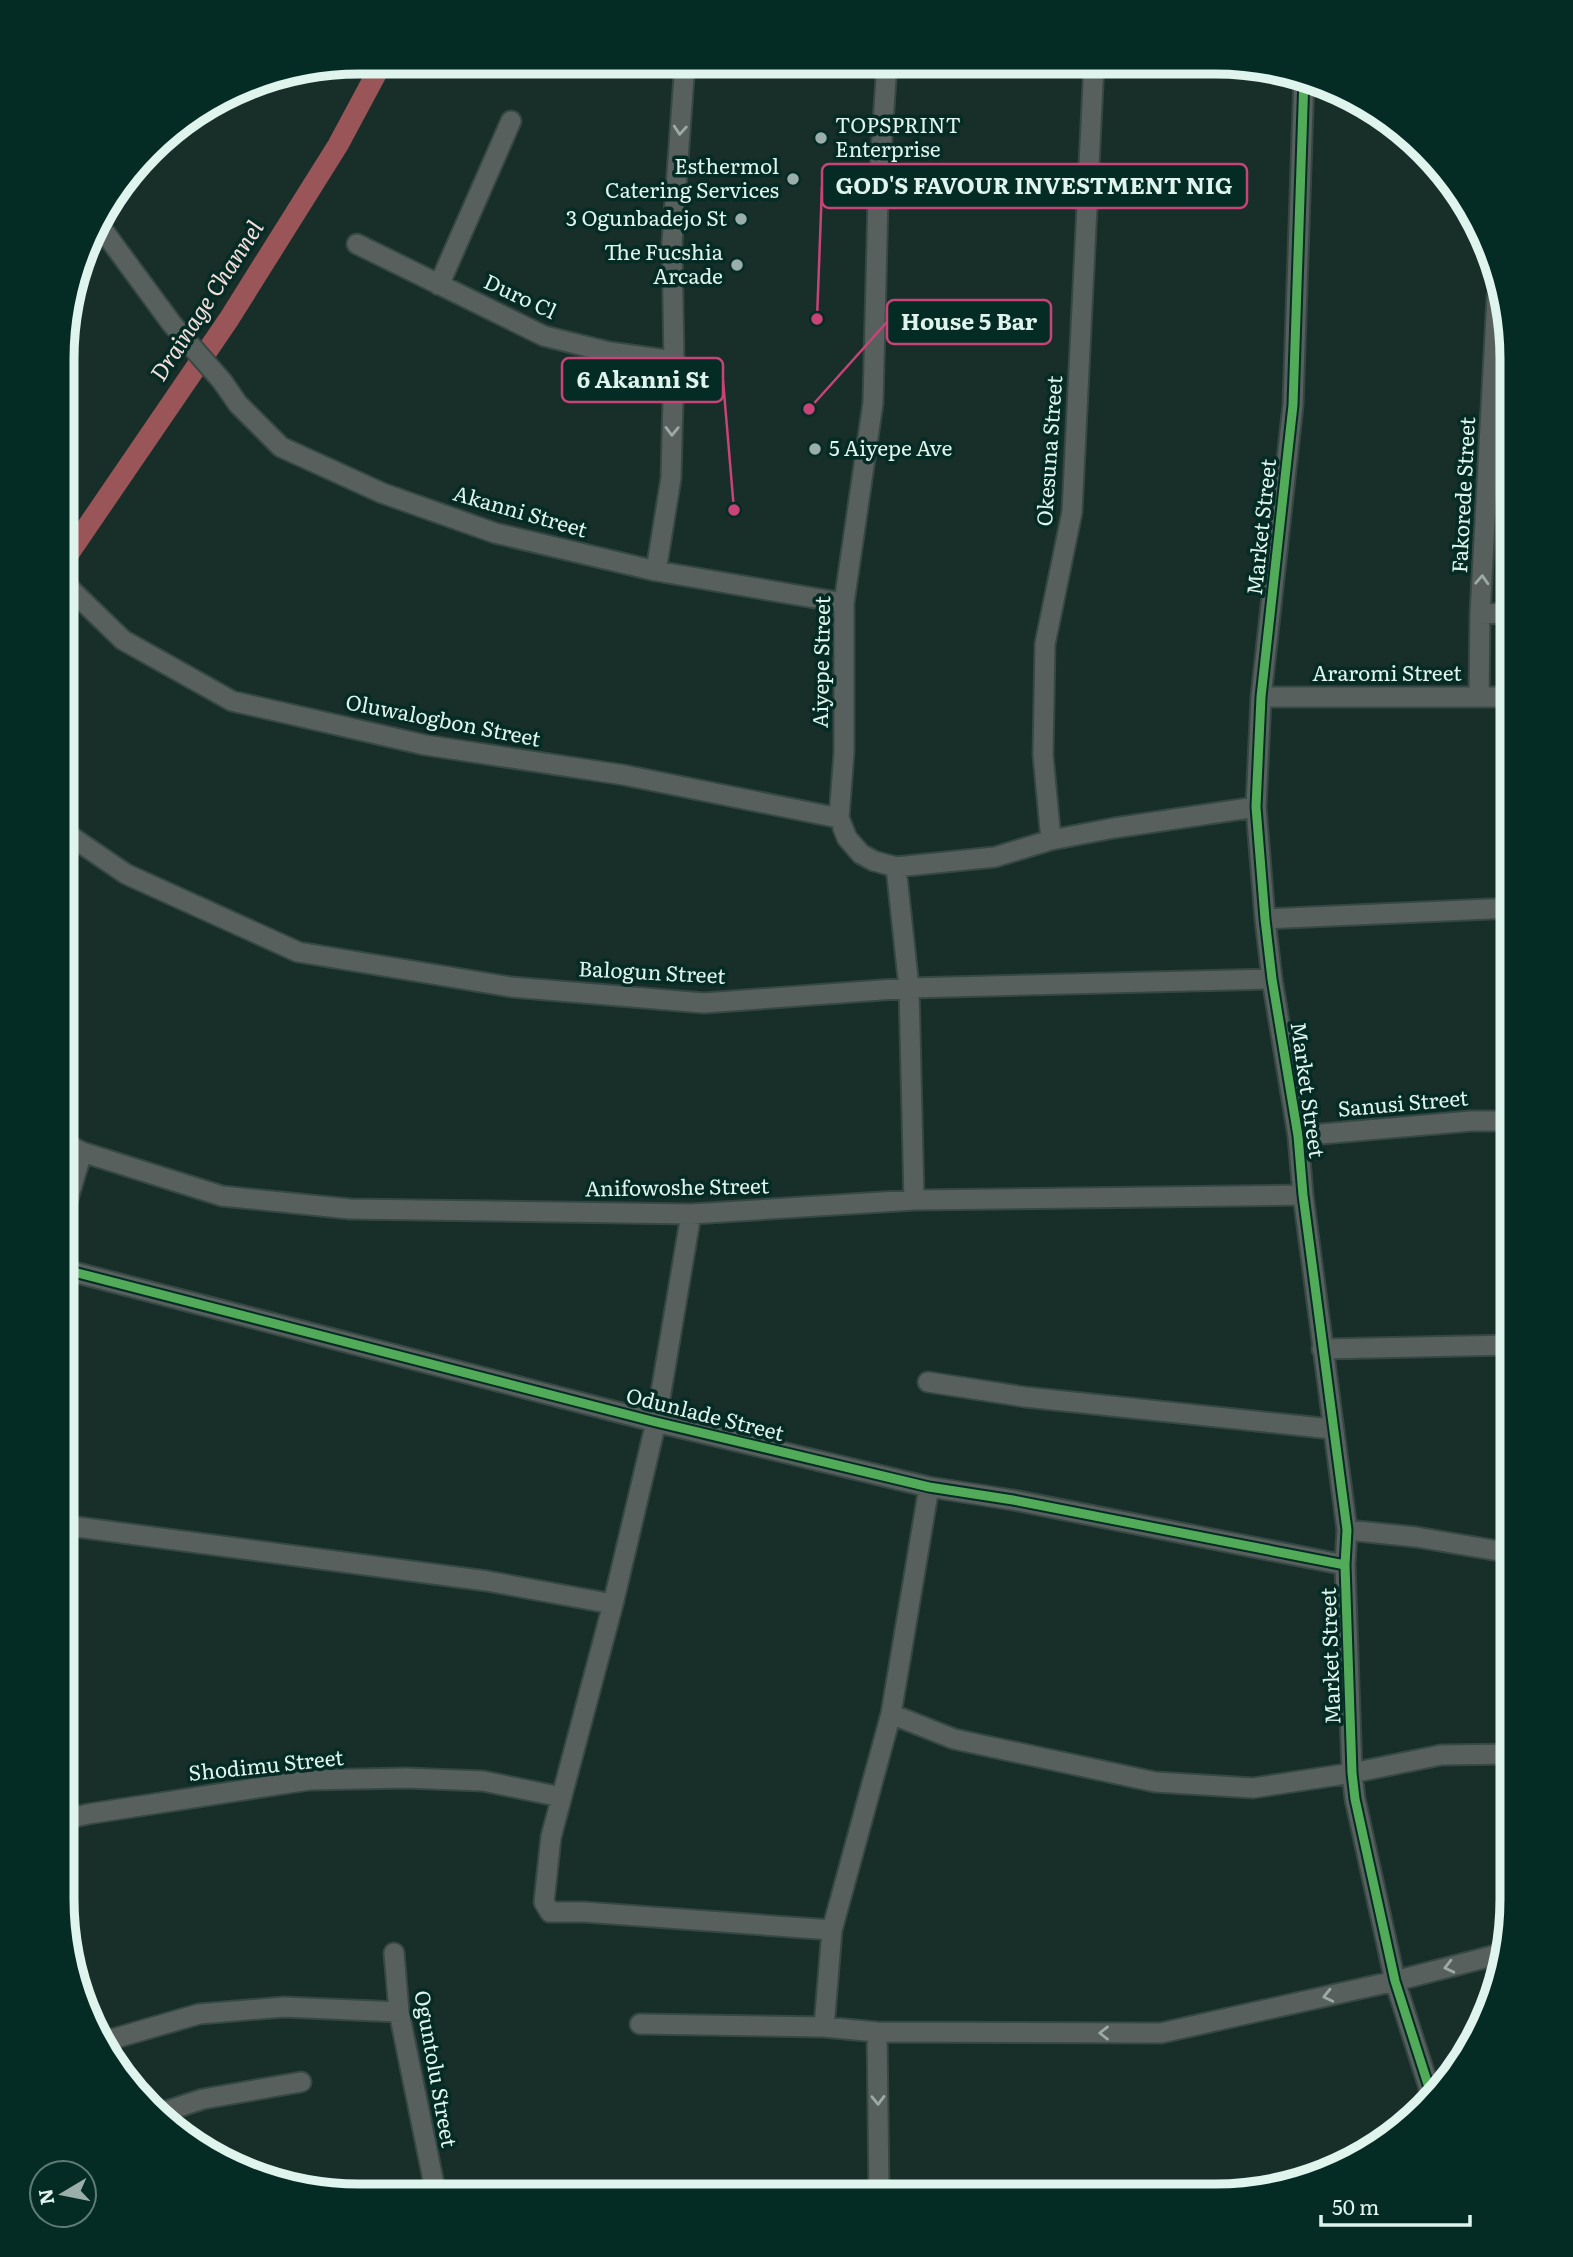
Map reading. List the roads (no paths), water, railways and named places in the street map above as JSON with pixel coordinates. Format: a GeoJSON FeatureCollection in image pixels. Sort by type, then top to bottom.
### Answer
{"type":"FeatureCollection","features":[{"type":"Feature","properties":{"kind":"street"},"geometry":{"type":"LineString","coordinates":[[656,571],[671,478],[674,361],[672,243],[684,74]]}},
{"type":"Feature","properties":{"kind":"street","name":"Aiyepe Street"},"geometry":{"type":"LineString","coordinates":[[839,818],[844,752],[844,603],[873,403],[878,198],[886,74]]}},
{"type":"Feature","properties":{"kind":"street","name":"Okesuna Street"},"geometry":{"type":"LineString","coordinates":[[1051,840],[1043,755],[1045,643],[1072,512],[1093,74]]}},
{"type":"Feature","properties":{"kind":"street","name":"Market Street"},"geometry":{"type":"LineString","coordinates":[[1304,88],[1293,405],[1261,697],[1256,807],[1272,979],[1298,1136],[1303,1195],[1346,1530],[1345,1565],[1355,1799],[1395,1981],[1429,2086]]}},
{"type":"Feature","properties":{"kind":"street"},"geometry":{"type":"LineString","coordinates":[[439,285],[511,121]]}},
{"type":"Feature","properties":{"kind":"street","name":"Akanni Street"},"geometry":{"type":"LineString","coordinates":[[104,231],[172,324],[222,381],[238,404],[281,447],[382,493],[495,533],[656,571],[844,603]]}},
{"type":"Feature","properties":{"kind":"street","name":"Duro Cl"},"geometry":{"type":"LineString","coordinates":[[357,244],[544,336],[609,352],[674,361]]}},
{"type":"Feature","properties":{"kind":"street","name":"Fakorede Street"},"geometry":{"type":"LineString","coordinates":[[1479,697],[1480,614],[1496,315]]}},
{"type":"Feature","properties":{"kind":"street","name":"Oluwalogbon Street"},"geometry":{"type":"LineString","coordinates":[[74,593],[123,640],[232,701],[425,745],[624,775],[839,818]]}},
{"type":"Feature","properties":{"kind":"street"},"geometry":{"type":"LineString","coordinates":[[1480,614],[1500,614]]}},
{"type":"Feature","properties":{"kind":"street","name":"Araromi Street"},"geometry":{"type":"LineString","coordinates":[[1261,697],[1500,697]]}},
{"type":"Feature","properties":{"kind":"street"},"geometry":{"type":"LineString","coordinates":[[839,818],[847,838],[861,854],[874,862],[896,867],[996,857],[1051,840],[1256,807]]}},
{"type":"Feature","properties":{"kind":"street","name":"Balogun Street"},"geometry":{"type":"LineString","coordinates":[[74,839],[126,874],[298,952],[511,987],[704,1003],[909,988],[1272,979]]}},
{"type":"Feature","properties":{"kind":"street"},"geometry":{"type":"LineString","coordinates":[[896,867],[909,988],[914,1200]]}},
{"type":"Feature","properties":{"kind":"street"},"geometry":{"type":"LineString","coordinates":[[1265,919],[1500,908]]}},
{"type":"Feature","properties":{"kind":"street","name":"Sanusi Street"},"geometry":{"type":"LineString","coordinates":[[1298,1136],[1471,1121],[1500,1121]]}},
{"type":"Feature","properties":{"kind":"street","name":"Anifowoshe Street"},"geometry":{"type":"LineString","coordinates":[[74,1148],[222,1196],[338,1208],[691,1214],[914,1200],[1303,1195]]}},
{"type":"Feature","properties":{"kind":"street"},"geometry":{"type":"LineString","coordinates":[[74,1179],[82,1152]]}},
{"type":"Feature","properties":{"kind":"street"},"geometry":{"type":"LineString","coordinates":[[691,1214],[656,1422],[613,1604],[551,1837],[544,1902],[550,1912],[584,1912],[832,1930]]}},
{"type":"Feature","properties":{"kind":"street","name":"Odunlade Street"},"geometry":{"type":"LineString","coordinates":[[74,1272],[656,1422],[929,1487],[1013,1500],[1345,1565]]}},
{"type":"Feature","properties":{"kind":"street"},"geometry":{"type":"LineString","coordinates":[[1322,1349],[1500,1345]]}},
{"type":"Feature","properties":{"kind":"street"},"geometry":{"type":"LineString","coordinates":[[928,1382],[1025,1397],[1332,1429]]}},
{"type":"Feature","properties":{"kind":"street"},"geometry":{"type":"LineString","coordinates":[[824,2027],[832,1930],[891,1714],[929,1487]]}},
{"type":"Feature","properties":{"kind":"street"},"geometry":{"type":"LineString","coordinates":[[74,1527],[487,1581],[613,1604]]}},
{"type":"Feature","properties":{"kind":"street"},"geometry":{"type":"LineString","coordinates":[[1346,1530],[1416,1536],[1500,1551]]}},
{"type":"Feature","properties":{"kind":"street"},"geometry":{"type":"LineString","coordinates":[[891,1714],[954,1739],[1155,1782],[1253,1788],[1352,1773],[1441,1755],[1500,1754]]}},
{"type":"Feature","properties":{"kind":"street","name":"Shodimu Street"},"geometry":{"type":"LineString","coordinates":[[74,1817],[309,1780],[483,1780],[561,1797]]}},
{"type":"Feature","properties":{"kind":"street","name":"Oguntolu Street"},"geometry":{"type":"LineString","coordinates":[[394,1953],[398,2012],[434,2184]]}},
{"type":"Feature","properties":{"kind":"street"},"geometry":{"type":"LineString","coordinates":[[640,2024],[824,2027],[877,2032],[1161,2033],[1395,1981],[1494,1956]]}},
{"type":"Feature","properties":{"kind":"street"},"geometry":{"type":"LineString","coordinates":[[111,2039],[199,2014],[285,2007],[398,2012]]}},
{"type":"Feature","properties":{"kind":"street"},"geometry":{"type":"LineString","coordinates":[[877,2032],[879,2184]]}},
{"type":"Feature","properties":{"kind":"street"},"geometry":{"type":"LineString","coordinates":[[168,2110],[203,2099],[301,2082]]}},
{"type":"Feature","properties":{"kind":"waterway","name":"Drainage Channel"},"geometry":{"type":"LineString","coordinates":[[74,546],[229,319],[338,145],[376,74]]}},
{"type":"Feature","properties":{"kind":"place","name":"TOPSPRINT Enterprise"},"geometry":{"type":"Point","coordinates":[821,138]}},
{"type":"Feature","properties":{"kind":"place","name":"Esthermol Catering Services"},"geometry":{"type":"Point","coordinates":[793,179]}},
{"type":"Feature","properties":{"kind":"place","name":"3 Ogunbadejo St"},"geometry":{"type":"Point","coordinates":[741,219]}},
{"type":"Feature","properties":{"kind":"place","name":"The Fucshia Arcade"},"geometry":{"type":"Point","coordinates":[737,265]}},
{"type":"Feature","properties":{"kind":"place","name":"GOD'S FAVOUR INVESTMENT NIG"},"geometry":{"type":"Point","coordinates":[817,319]}},
{"type":"Feature","properties":{"kind":"place","name":"House 5 Bar"},"geometry":{"type":"Point","coordinates":[809,409]}},
{"type":"Feature","properties":{"kind":"place","name":"5 Aiyepe Ave"},"geometry":{"type":"Point","coordinates":[815,449]}},
{"type":"Feature","properties":{"kind":"place","name":"6 Akanni St"},"geometry":{"type":"Point","coordinates":[734,510]}}]}
